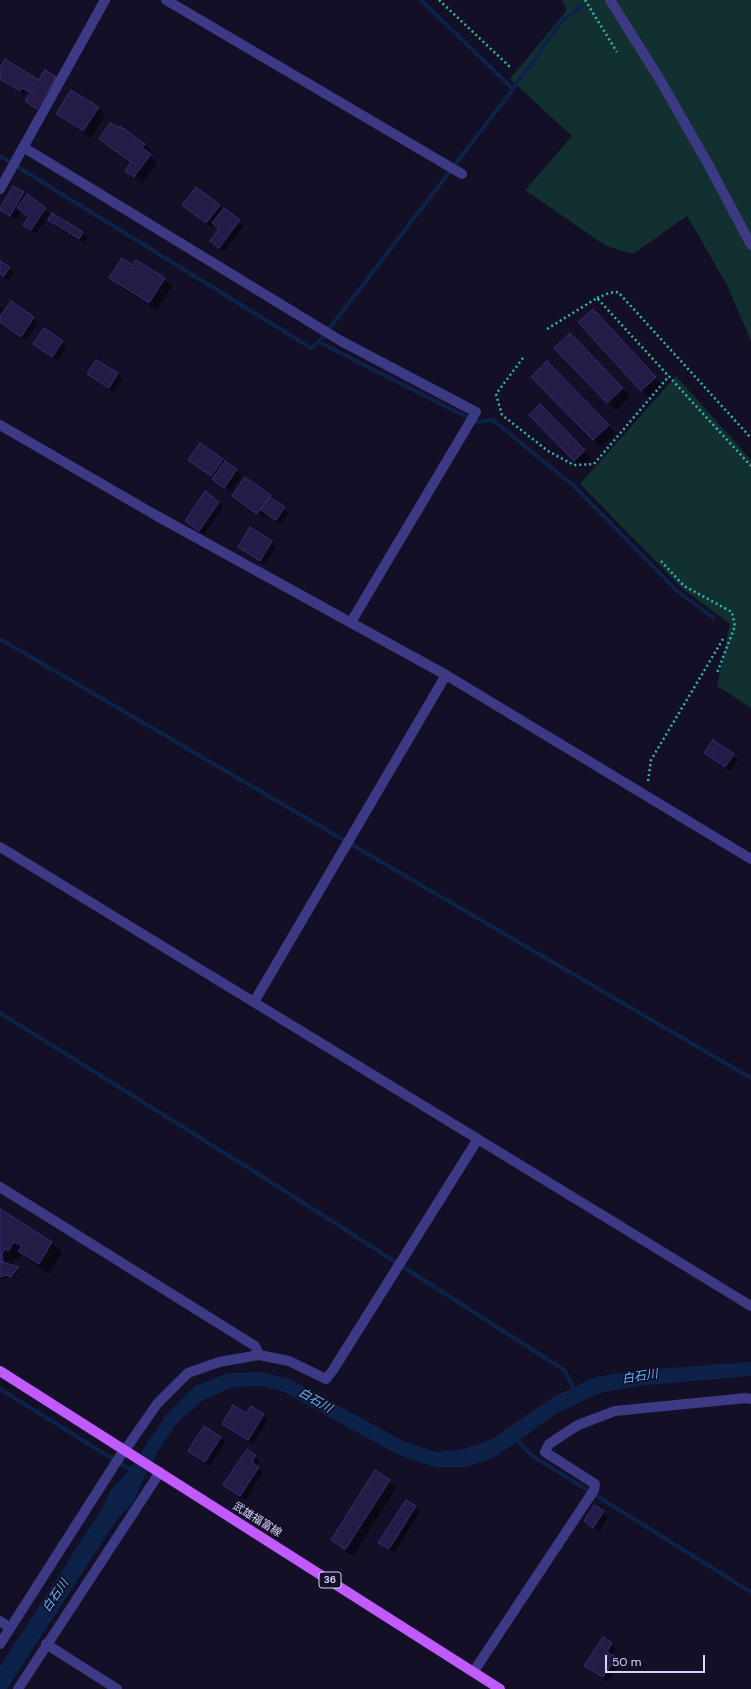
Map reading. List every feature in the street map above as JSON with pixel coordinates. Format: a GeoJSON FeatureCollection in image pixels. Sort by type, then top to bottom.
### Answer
{"type":"FeatureCollection","features":[{"type":"Feature","properties":{"kind":"main road","name":"武雄福富線"},"geometry":{"type":"LineString","coordinates":[[0,1371],[123,1452],[160,1472],[500,1689]]}},
{"type":"Feature","properties":{"kind":"street"},"geometry":{"type":"LineString","coordinates":[[0,189],[105,0]]}},
{"type":"Feature","properties":{"kind":"street"},"geometry":{"type":"LineString","coordinates":[[166,0],[462,174]]}},
{"type":"Feature","properties":{"kind":"street"},"geometry":{"type":"LineString","coordinates":[[610,0],[659,78],[708,164],[751,245]]}},
{"type":"Feature","properties":{"kind":"street"},"geometry":{"type":"LineString","coordinates":[[23,147],[334,337],[476,412],[351,622]]}},
{"type":"Feature","properties":{"kind":"street"},"geometry":{"type":"LineString","coordinates":[[0,425],[157,516],[446,675],[751,859]]}},
{"type":"Feature","properties":{"kind":"street"},"geometry":{"type":"LineString","coordinates":[[254,1002],[446,675]]}},
{"type":"Feature","properties":{"kind":"street"},"geometry":{"type":"LineString","coordinates":[[0,847],[751,1306]]}},
{"type":"Feature","properties":{"kind":"street"},"geometry":{"type":"LineString","coordinates":[[0,1644],[123,1452],[157,1404],[188,1374],[219,1362],[259,1355],[289,1361],[326,1379],[334,1370],[478,1139]]}},
{"type":"Feature","properties":{"kind":"street"},"geometry":{"type":"LineString","coordinates":[[0,1187],[255,1346],[259,1355]]}},
{"type":"Feature","properties":{"kind":"street"},"geometry":{"type":"LineString","coordinates":[[474,1671],[593,1493],[595,1484],[545,1452],[549,1444],[578,1425],[615,1412],[746,1398],[751,1399]]}},
{"type":"Feature","properties":{"kind":"street"},"geometry":{"type":"LineString","coordinates":[[18,1689],[46,1644],[160,1472]]}},
{"type":"Feature","properties":{"kind":"street"},"geometry":{"type":"LineString","coordinates":[[0,1621],[10,1628]]}},
{"type":"Feature","properties":{"kind":"street"},"geometry":{"type":"LineString","coordinates":[[46,1644],[117,1689]]}},
{"type":"Feature","properties":{"kind":"path"},"geometry":{"type":"LineString","coordinates":[[439,0],[510,67]]}},
{"type":"Feature","properties":{"kind":"path"},"geometry":{"type":"LineString","coordinates":[[585,0],[617,52]]}},
{"type":"Feature","properties":{"kind":"path"},"geometry":{"type":"LineString","coordinates":[[547,329],[597,298],[609,292],[618,292],[751,438]]}},
{"type":"Feature","properties":{"kind":"path"},"geometry":{"type":"LineString","coordinates":[[597,298],[751,466]]}},
{"type":"Feature","properties":{"kind":"path"},"geometry":{"type":"LineString","coordinates":[[523,358],[496,394],[502,415],[548,451],[574,465],[594,464],[669,376]]}},
{"type":"Feature","properties":{"kind":"path"},"geometry":{"type":"LineString","coordinates":[[661,561],[684,586],[732,612],[735,626],[717,672]]}},
{"type":"Feature","properties":{"kind":"path"},"geometry":{"type":"LineString","coordinates":[[648,781],[651,760],[723,639]]}},
{"type":"Feature","properties":{"kind":"green space"},"geometry":{"type":"Polygon","coordinates":[[[561,0],[751,0],[751,341],[727,285],[687,216],[633,254],[606,246],[525,190],[572,136],[510,79],[567,10],[561,0]]]}},
{"type":"Feature","properties":{"kind":"green space"},"geometry":{"type":"Polygon","coordinates":[[[676,376],[751,460],[751,708],[717,686],[730,624],[682,588],[580,484],[676,376]]]}},
{"type":"Feature","properties":{"kind":"water","name":"白石川"},"geometry":{"type":"Polygon","coordinates":[[[751,1362],[751,1376],[637,1386],[600,1393],[557,1413],[495,1457],[467,1467],[435,1467],[396,1454],[284,1392],[262,1386],[234,1387],[203,1400],[177,1423],[158,1451],[133,1503],[117,1519],[7,1689],[0,1689],[0,1666],[101,1510],[111,1490],[128,1472],[166,1415],[195,1386],[229,1373],[263,1372],[292,1380],[403,1441],[436,1452],[464,1449],[490,1440],[555,1396],[596,1377],[638,1370],[751,1362]]]}},
{"type":"Feature","properties":{"kind":"building"},"geometry":{"type":"Polygon","coordinates":[[[5,59],[37,79],[29,92],[22,88],[20,91],[0,79],[0,68],[5,59]]]}},
{"type":"Feature","properties":{"kind":"building"},"geometry":{"type":"Polygon","coordinates":[[[45,70],[56,77],[37,109],[25,101],[45,70]]]}},
{"type":"Feature","properties":{"kind":"building"},"geometry":{"type":"Polygon","coordinates":[[[71,90],[99,107],[83,131],[56,114],[71,90]]]}},
{"type":"Feature","properties":{"kind":"building"},"geometry":{"type":"Polygon","coordinates":[[[110,123],[119,128],[120,126],[145,144],[142,148],[151,154],[134,177],[125,171],[131,162],[99,139],[110,123]]]}},
{"type":"Feature","properties":{"kind":"building"},"geometry":{"type":"Polygon","coordinates":[[[13,186],[24,192],[10,216],[0,210],[0,208],[13,186]]]}},
{"type":"Feature","properties":{"kind":"building"},"geometry":{"type":"Polygon","coordinates":[[[196,187],[220,205],[206,223],[182,205],[196,187]]]}},
{"type":"Feature","properties":{"kind":"building"},"geometry":{"type":"Polygon","coordinates":[[[27,194],[46,208],[31,230],[23,225],[29,217],[17,208],[27,194]]]}},
{"type":"Feature","properties":{"kind":"building"},"geometry":{"type":"Polygon","coordinates":[[[224,208],[240,220],[219,248],[210,241],[219,229],[212,223],[224,208]]]}},
{"type":"Feature","properties":{"kind":"building"},"geometry":{"type":"Polygon","coordinates":[[[52,213],[83,232],[79,239],[48,220],[52,213]]]}},
{"type":"Feature","properties":{"kind":"building"},"geometry":{"type":"Polygon","coordinates":[[[122,258],[133,265],[136,260],[165,278],[149,303],[109,278],[122,258]]]}},
{"type":"Feature","properties":{"kind":"building"},"geometry":{"type":"Polygon","coordinates":[[[0,261],[10,267],[4,276],[0,274],[0,261]]]}},
{"type":"Feature","properties":{"kind":"building"},"geometry":{"type":"Polygon","coordinates":[[[11,301],[34,317],[21,337],[0,322],[0,316],[11,301]]]}},
{"type":"Feature","properties":{"kind":"building"},"geometry":{"type":"Polygon","coordinates":[[[593,309],[656,377],[641,391],[578,322],[593,309]]]}},
{"type":"Feature","properties":{"kind":"building"},"geometry":{"type":"Polygon","coordinates":[[[44,328],[63,341],[52,357],[33,344],[44,328]]]}},
{"type":"Feature","properties":{"kind":"building"},"geometry":{"type":"Polygon","coordinates":[[[570,333],[623,388],[607,403],[554,348],[570,333]]]}},
{"type":"Feature","properties":{"kind":"building"},"geometry":{"type":"Polygon","coordinates":[[[96,360],[118,373],[109,388],[87,374],[96,360]]]}},
{"type":"Feature","properties":{"kind":"building"},"geometry":{"type":"Polygon","coordinates":[[[547,361],[609,425],[593,440],[531,377],[547,361]]]}},
{"type":"Feature","properties":{"kind":"building"},"geometry":{"type":"Polygon","coordinates":[[[540,404],[585,450],[574,461],[529,415],[540,404]]]}},
{"type":"Feature","properties":{"kind":"building"},"geometry":{"type":"Polygon","coordinates":[[[200,443],[223,459],[211,476],[188,460],[200,443]]]}},
{"type":"Feature","properties":{"kind":"building"},"geometry":{"type":"Polygon","coordinates":[[[225,461],[237,469],[224,488],[212,479],[225,461]]]}},
{"type":"Feature","properties":{"kind":"building"},"geometry":{"type":"Polygon","coordinates":[[[245,477],[271,495],[257,514],[232,496],[245,477]]]}},
{"type":"Feature","properties":{"kind":"building"},"geometry":{"type":"Polygon","coordinates":[[[205,491],[219,502],[199,531],[185,521],[205,491]]]}},
{"type":"Feature","properties":{"kind":"building"},"geometry":{"type":"Polygon","coordinates":[[[270,497],[285,507],[276,520],[261,510],[270,497]]]}},
{"type":"Feature","properties":{"kind":"building"},"geometry":{"type":"Polygon","coordinates":[[[250,527],[272,541],[260,561],[238,547],[250,527]]]}},
{"type":"Feature","properties":{"kind":"building"},"geometry":{"type":"Polygon","coordinates":[[[713,740],[734,754],[725,767],[704,753],[713,740]]]}},
{"type":"Feature","properties":{"kind":"building"},"geometry":{"type":"Polygon","coordinates":[[[0,1209],[52,1242],[39,1264],[18,1251],[22,1246],[14,1242],[8,1251],[5,1249],[2,1254],[3,1262],[0,1262],[0,1209]]]}},
{"type":"Feature","properties":{"kind":"building"},"geometry":{"type":"Polygon","coordinates":[[[0,1262],[19,1267],[11,1277],[6,1275],[0,1277],[0,1262]]]}},
{"type":"Feature","properties":{"kind":"building"},"geometry":{"type":"Polygon","coordinates":[[[233,1405],[246,1413],[251,1406],[264,1414],[248,1440],[222,1424],[233,1405]]]}},
{"type":"Feature","properties":{"kind":"building"},"geometry":{"type":"Polygon","coordinates":[[[204,1426],[221,1437],[205,1462],[188,1451],[204,1426]]]}},
{"type":"Feature","properties":{"kind":"building"},"geometry":{"type":"Polygon","coordinates":[[[247,1449],[256,1455],[252,1462],[259,1467],[240,1496],[223,1485],[247,1449]]]}},
{"type":"Feature","properties":{"kind":"building"},"geometry":{"type":"Polygon","coordinates":[[[375,1470],[390,1480],[345,1550],[331,1540],[375,1470]]]}},
{"type":"Feature","properties":{"kind":"building"},"geometry":{"type":"Polygon","coordinates":[[[406,1500],[416,1506],[389,1549],[378,1543],[406,1500]]]}},
{"type":"Feature","properties":{"kind":"building"},"geometry":{"type":"Polygon","coordinates":[[[594,1505],[604,1511],[593,1528],[584,1521],[594,1505]]]}},
{"type":"Feature","properties":{"kind":"building"},"geometry":{"type":"Polygon","coordinates":[[[603,1637],[612,1643],[607,1652],[616,1657],[603,1677],[584,1666],[603,1637]]]}},
{"type":"Feature","properties":{"kind":"waterway"},"geometry":{"type":"LineString","coordinates":[[421,0],[513,89]]}},
{"type":"Feature","properties":{"kind":"waterway"},"geometry":{"type":"LineString","coordinates":[[0,156],[311,348],[319,342],[513,89],[562,21],[582,6]]}},
{"type":"Feature","properties":{"kind":"waterway"},"geometry":{"type":"LineString","coordinates":[[319,342],[477,422],[493,420],[575,487],[678,592],[714,618]]}},
{"type":"Feature","properties":{"kind":"waterway"},"geometry":{"type":"LineString","coordinates":[[0,639],[751,1078]]}},
{"type":"Feature","properties":{"kind":"waterway"},"geometry":{"type":"LineString","coordinates":[[0,1013],[274,1184],[564,1370],[575,1391]]}},
{"type":"Feature","properties":{"kind":"waterway"},"geometry":{"type":"LineString","coordinates":[[0,1389],[134,1472]]}},
{"type":"Feature","properties":{"kind":"waterway"},"geometry":{"type":"LineString","coordinates":[[515,1437],[531,1455],[751,1592]]}}]}
